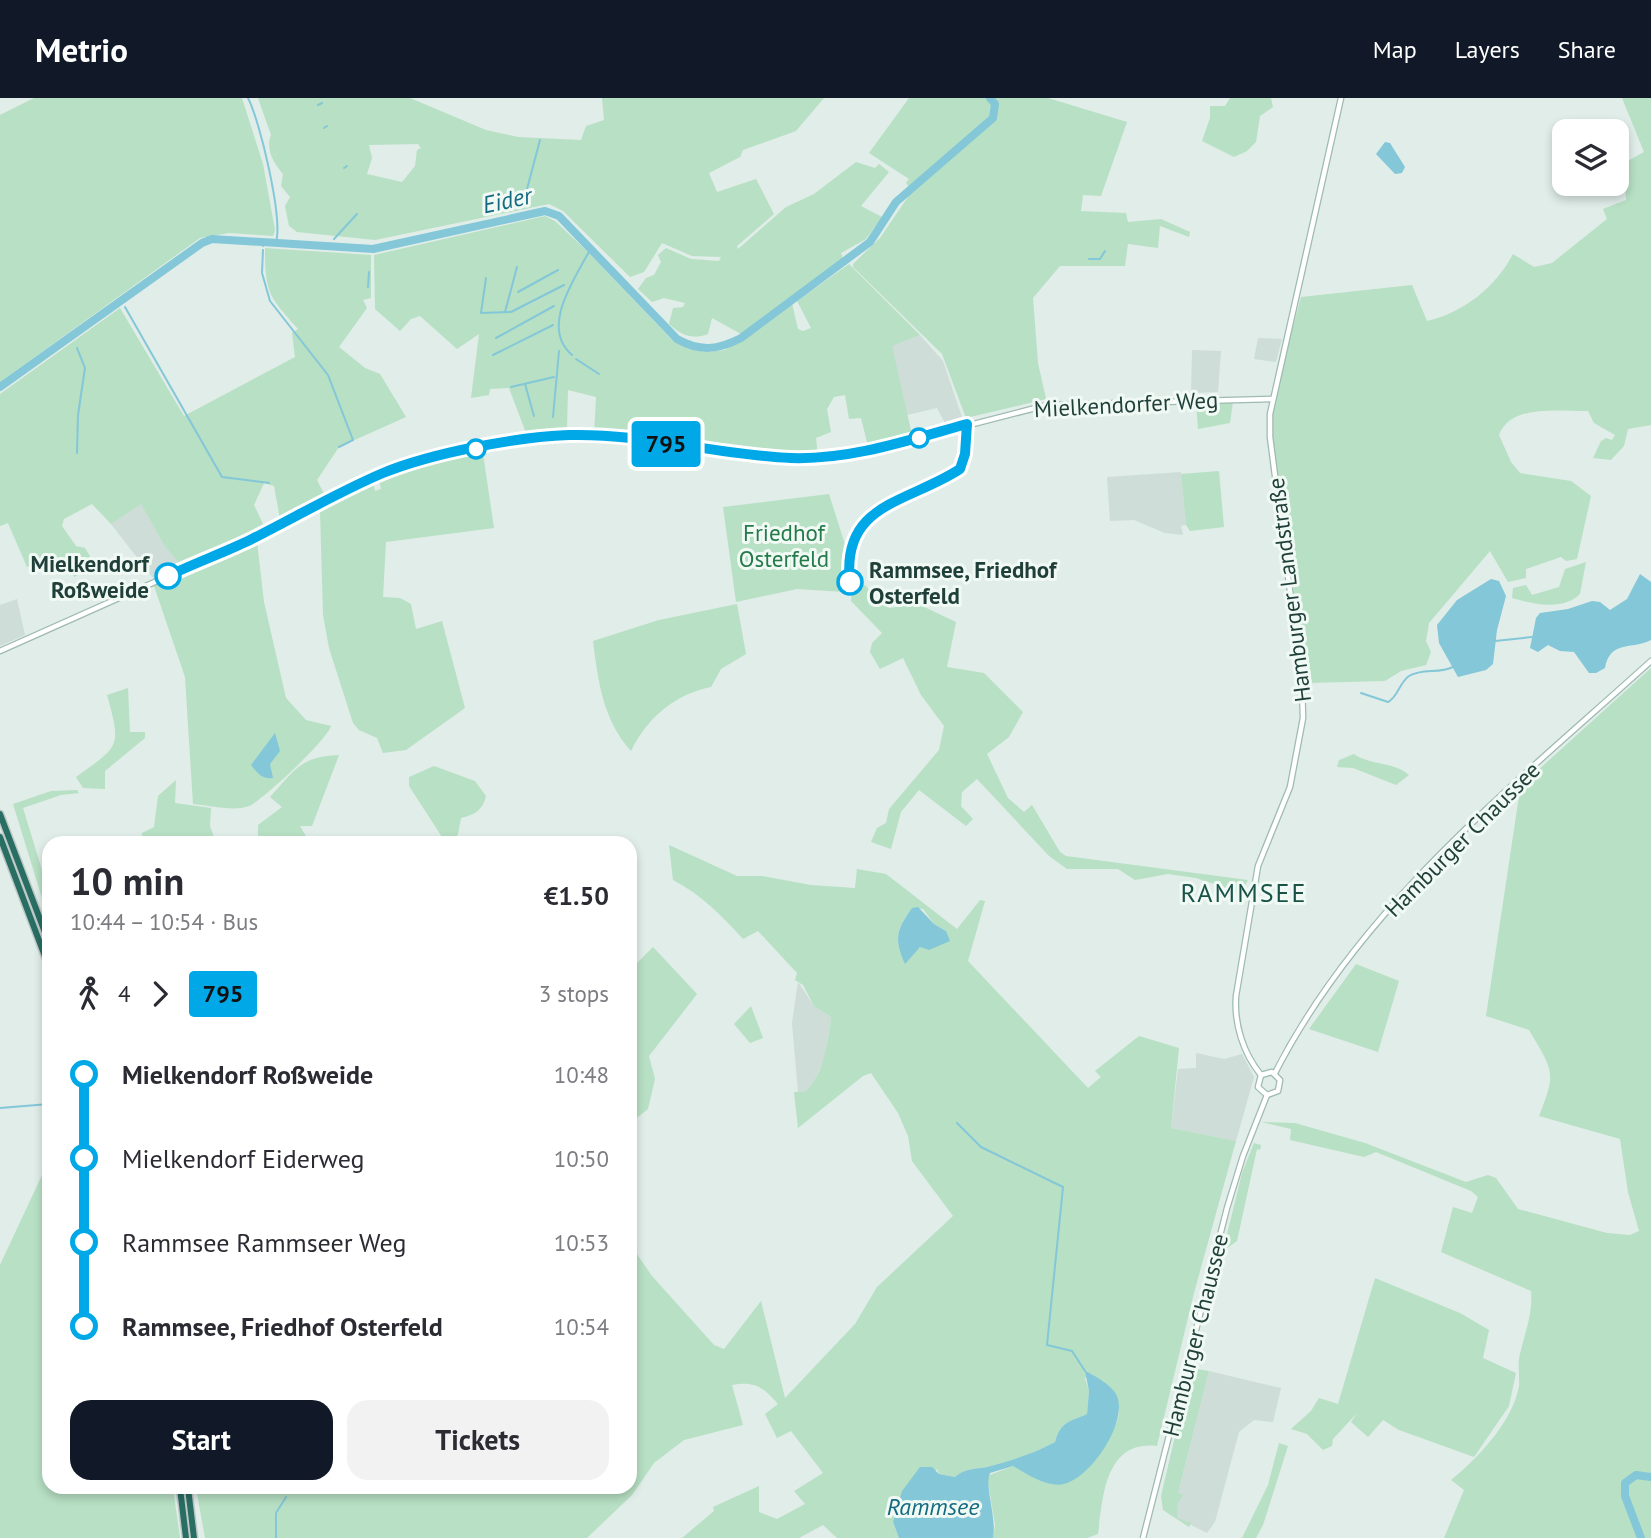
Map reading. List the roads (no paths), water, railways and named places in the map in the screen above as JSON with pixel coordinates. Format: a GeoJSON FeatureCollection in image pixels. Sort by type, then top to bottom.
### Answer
{"type":"FeatureCollection","features":[{"type":"Feature","properties":{"kind":"highway"},"geometry":{"type":"LineString","coordinates":[[0,814],[42,925]]}},
{"type":"Feature","properties":{"kind":"highway"},"geometry":{"type":"LineString","coordinates":[[0,837],[42,948]]}},
{"type":"Feature","properties":{"kind":"highway"},"geometry":{"type":"LineString","coordinates":[[181,1494],[186,1538]]}},
{"type":"Feature","properties":{"kind":"highway"},"geometry":{"type":"LineString","coordinates":[[189,1494],[194,1538]]}},
{"type":"Feature","properties":{"kind":"main road","name":"Hamburger Landstraße"},"geometry":{"type":"LineString","coordinates":[[1261,1075],[1245,1049],[1236,1015],[1236,996],[1256,874],[1295,771],[1304,707],[1270,438],[1272,399],[1341,98]]}},
{"type":"Feature","properties":{"kind":"main road","name":"Mielkendorfer Weg"},"geometry":{"type":"LineString","coordinates":[[0,651],[249,540],[382,474],[439,457],[529,439],[574,435],[764,456],[818,457],[869,451],[1013,411],[1057,404],[1272,399]]}},
{"type":"Feature","properties":{"kind":"main road","name":"Hamburger Chaussee"},"geometry":{"type":"LineString","coordinates":[[1275,1073],[1302,1026],[1347,960],[1429,866],[1651,661]]}},
{"type":"Feature","properties":{"kind":"main road"},"geometry":{"type":"LineString","coordinates":[[1275,1073],[1280,1080],[1280,1087],[1275,1094],[1267,1095],[1258,1087],[1261,1075],[1275,1073]]}},
{"type":"Feature","properties":{"kind":"main road","name":"Hamburger Chaussee"},"geometry":{"type":"LineString","coordinates":[[1143,1538],[1227,1208],[1242,1156],[1267,1095]]}},
{"type":"Feature","properties":{"kind":"water"},"geometry":{"type":"Polygon","coordinates":[[[1385,142],[1390,143],[1405,167],[1402,173],[1395,174],[1376,154],[1385,142]]]}},
{"type":"Feature","properties":{"kind":"water"},"geometry":{"type":"Polygon","coordinates":[[[1640,574],[1651,582],[1651,640],[1616,649],[1611,653],[1605,668],[1596,673],[1589,673],[1574,652],[1560,651],[1548,645],[1538,652],[1530,648],[1536,618],[1540,613],[1568,609],[1592,601],[1600,602],[1610,610],[1627,599],[1640,574]]]}},
{"type":"Feature","properties":{"kind":"water"},"geometry":{"type":"Polygon","coordinates":[[[1491,579],[1499,581],[1506,596],[1497,630],[1493,664],[1486,670],[1458,677],[1439,643],[1437,625],[1457,600],[1491,579]]]}},
{"type":"Feature","properties":{"kind":"water"},"geometry":{"type":"Polygon","coordinates":[[[275,733],[280,751],[270,764],[273,778],[266,778],[251,765],[275,733]]]}},
{"type":"Feature","properties":{"kind":"water"},"geometry":{"type":"Polygon","coordinates":[[[918,907],[934,924],[946,931],[950,941],[929,950],[920,947],[905,964],[898,935],[912,908],[918,907]]]}},
{"type":"Feature","properties":{"kind":"water","name":"Rammsee"},"geometry":{"type":"Polygon","coordinates":[[[1085,1371],[1110,1387],[1116,1394],[1119,1405],[1113,1432],[1096,1460],[1085,1471],[1075,1479],[1058,1485],[1037,1480],[1013,1466],[990,1473],[988,1485],[993,1538],[899,1538],[893,1522],[902,1491],[920,1467],[932,1467],[939,1474],[955,1477],[968,1470],[1024,1456],[1055,1442],[1063,1426],[1087,1414],[1089,1391],[1085,1371]]]}},
{"type":"Feature","properties":{"kind":"waterway"},"geometry":{"type":"LineString","coordinates":[[248,98],[269,170],[276,213],[276,242]]}},
{"type":"Feature","properties":{"kind":"waterway","name":"Eider"},"geometry":{"type":"LineString","coordinates":[[0,387],[202,243],[212,239],[373,249],[545,211],[559,216],[677,339],[701,348],[725,345],[741,338],[870,242],[896,202],[993,118],[995,104],[990,98]]}},
{"type":"Feature","properties":{"kind":"waterway"},"geometry":{"type":"LineString","coordinates":[[318,105],[322,103]]}},
{"type":"Feature","properties":{"kind":"waterway"},"geometry":{"type":"LineString","coordinates":[[522,208],[540,140]]}},
{"type":"Feature","properties":{"kind":"waterway"},"geometry":{"type":"LineString","coordinates":[[334,239],[357,214]]}},
{"type":"Feature","properties":{"kind":"waterway","name":"Eider"},"geometry":{"type":"LineString","coordinates":[[263,241],[263,246]]}},
{"type":"Feature","properties":{"kind":"waterway"},"geometry":{"type":"LineString","coordinates":[[572,355],[563,344],[559,331],[560,316],[570,287],[591,248]]}},
{"type":"Feature","properties":{"kind":"waterway"},"geometry":{"type":"LineString","coordinates":[[263,250],[262,273],[270,301],[328,375],[353,440],[339,447]]}},
{"type":"Feature","properties":{"kind":"waterway"},"geometry":{"type":"LineString","coordinates":[[1089,259],[1100,259],[1105,251]]}},
{"type":"Feature","properties":{"kind":"waterway"},"geometry":{"type":"LineString","coordinates":[[505,312],[517,267]]}},
{"type":"Feature","properties":{"kind":"waterway"},"geometry":{"type":"LineString","coordinates":[[518,292],[558,270]]}},
{"type":"Feature","properties":{"kind":"waterway"},"geometry":{"type":"LineString","coordinates":[[368,287],[369,272]]}},
{"type":"Feature","properties":{"kind":"waterway"},"geometry":{"type":"LineString","coordinates":[[486,278],[481,313],[511,312],[564,285]]}},
{"type":"Feature","properties":{"kind":"waterway"},"geometry":{"type":"LineString","coordinates":[[496,338],[554,306]]}},
{"type":"Feature","properties":{"kind":"waterway"},"geometry":{"type":"LineString","coordinates":[[125,307],[222,477],[269,483]]}},
{"type":"Feature","properties":{"kind":"waterway"},"geometry":{"type":"LineString","coordinates":[[493,355],[553,325]]}},
{"type":"Feature","properties":{"kind":"waterway"},"geometry":{"type":"LineString","coordinates":[[77,348],[85,368],[78,415],[77,453]]}},
{"type":"Feature","properties":{"kind":"waterway"},"geometry":{"type":"LineString","coordinates":[[553,417],[559,351]]}},
{"type":"Feature","properties":{"kind":"waterway"},"geometry":{"type":"LineString","coordinates":[[576,359],[599,374]]}},
{"type":"Feature","properties":{"kind":"waterway"},"geometry":{"type":"LineString","coordinates":[[511,387],[554,377]]}},
{"type":"Feature","properties":{"kind":"waterway"},"geometry":{"type":"LineString","coordinates":[[525,384],[534,416]]}},
{"type":"Feature","properties":{"kind":"waterway"},"geometry":{"type":"LineString","coordinates":[[1495,641],[1532,637]]}},
{"type":"Feature","properties":{"kind":"waterway"},"geometry":{"type":"LineString","coordinates":[[1361,693],[1388,702],[1409,676],[1453,667]]}},
{"type":"Feature","properties":{"kind":"waterway"},"geometry":{"type":"LineString","coordinates":[[0,1108],[42,1105]]}},
{"type":"Feature","properties":{"kind":"waterway"},"geometry":{"type":"LineString","coordinates":[[957,1123],[981,1147],[1063,1187],[1047,1345],[1072,1351],[1085,1371]]}},
{"type":"Feature","properties":{"kind":"waterway","name":"Eider"},"geometry":{"type":"LineString","coordinates":[[1641,1538],[1625,1496],[1625,1483],[1636,1475],[1651,1477]]}},
{"type":"Feature","properties":{"kind":"waterway"},"geometry":{"type":"LineString","coordinates":[[276,1538],[276,1513],[286,1497]]}},
{"type":"Feature","properties":{"kind":"place","name":"Mielkendorf Roßweide"},"geometry":{"type":"Point","coordinates":[168,576]}},
{"type":"Feature","properties":{"kind":"place","name":"Rammsee, Friedhof Osterfeld"},"geometry":{"type":"Point","coordinates":[850,582]}},
{"type":"Feature","properties":{"kind":"district","name":"RAMMSEE"},"geometry":{"type":"Point","coordinates":[1244,892]}},
{"type":"Feature","properties":{"kind":"park label","name":"Friedhof Osterfeld"},"geometry":{"type":"Point","coordinates":[784,545]}}]}
